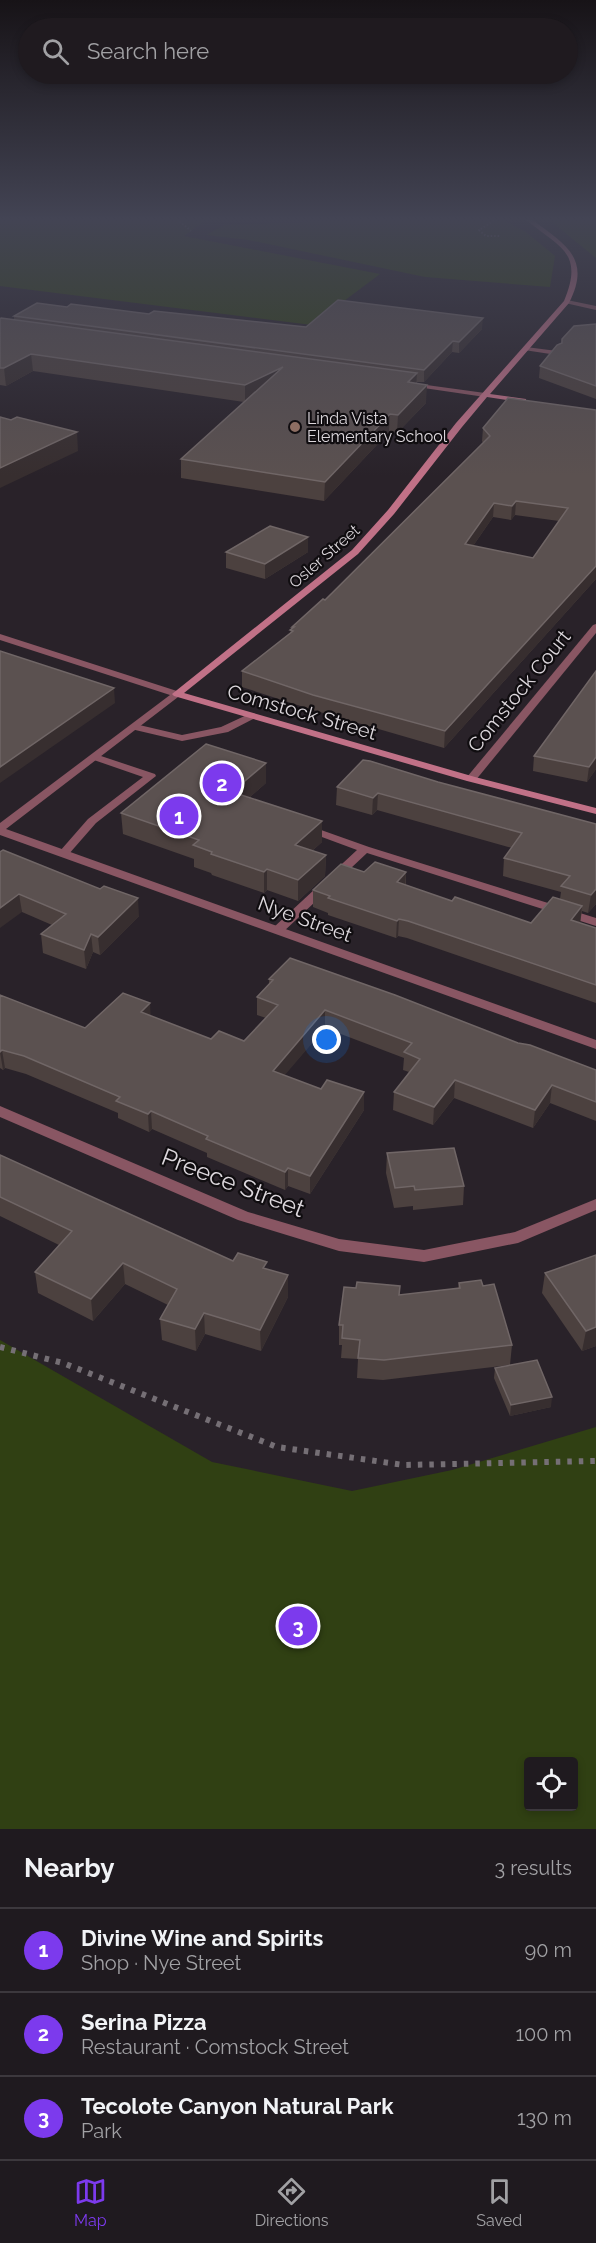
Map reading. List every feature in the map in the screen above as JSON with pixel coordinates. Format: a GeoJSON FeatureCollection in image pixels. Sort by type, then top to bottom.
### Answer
{"type":"FeatureCollection","features":[{"type":"Feature","properties":{"kind":"street","name":"Osler Street"},"geometry":{"type":"LineString","coordinates":[[0,830],[135,727],[356,552],[485,395],[565,304]]}},
{"type":"Feature","properties":{"kind":"street"},"geometry":{"type":"LineString","coordinates":[[578,304],[596,308]]}},
{"type":"Feature","properties":{"kind":"street"},"geometry":{"type":"LineString","coordinates":[[526,348],[557,352]]}},
{"type":"Feature","properties":{"kind":"street"},"geometry":{"type":"LineString","coordinates":[[408,385],[527,401]]}},
{"type":"Feature","properties":{"kind":"street","name":"Comstock Court"},"geometry":{"type":"LineString","coordinates":[[471,779],[596,627]]}},
{"type":"Feature","properties":{"kind":"street","name":"Comstock Street"},"geometry":{"type":"LineString","coordinates":[[0,637],[251,716],[471,779],[596,811]]}},
{"type":"Feature","properties":{"kind":"street"},"geometry":{"type":"LineString","coordinates":[[135,727],[182,738],[224,730],[251,716]]}},
{"type":"Feature","properties":{"kind":"street"},"geometry":{"type":"LineString","coordinates":[[64,853],[92,821],[151,776],[95,757]]}},
{"type":"Feature","properties":{"kind":"street"},"geometry":{"type":"LineString","coordinates":[[294,824],[365,849],[596,922]]}},
{"type":"Feature","properties":{"kind":"street","name":"Nye Street"},"geometry":{"type":"LineString","coordinates":[[0,830],[596,1045]]}},
{"type":"Feature","properties":{"kind":"street"},"geometry":{"type":"LineString","coordinates":[[278,930],[365,849]]}},
{"type":"Feature","properties":{"kind":"street","name":"Preece Street"},"geometry":{"type":"LineString","coordinates":[[0,1111],[243,1216],[339,1245],[424,1256],[518,1237],[596,1204]]}},
{"type":"Feature","properties":{"kind":"path"},"geometry":{"type":"LineString","coordinates":[[0,1347],[63,1363],[277,1447],[404,1465],[596,1461]]}},
{"type":"Feature","properties":{"kind":"green space"},"geometry":{"type":"Polygon","coordinates":[[[147,304],[340,304],[312,325],[147,304]]]}},
{"type":"Feature","properties":{"kind":"green space"},"geometry":{"type":"Polygon","coordinates":[[[0,1340],[212,1462],[352,1491],[452,1470],[596,1427],[596,1829],[0,1829],[0,1340]]]}},
{"type":"Feature","properties":{"kind":"building"},"geometry":{"type":"Polygon","coordinates":[[[35,304],[67,307],[74,304],[149,314],[154,311],[306,327],[333,304],[373,304],[483,318],[459,342],[453,341],[424,370],[14,316],[35,304]]]}},
{"type":"Feature","properties":{"kind":"building"},"geometry":{"type":"Polygon","coordinates":[[[1,318],[417,373],[408,382],[427,385],[398,415],[390,414],[325,482],[181,459],[283,367],[245,385],[31,354],[0,368],[1,318]]]}},
{"type":"Feature","properties":{"kind":"building"},"geometry":{"type":"Polygon","coordinates":[[[596,324],[596,386],[540,366],[557,345],[562,343],[562,339],[574,326],[596,324]]]}},
{"type":"Feature","properties":{"kind":"building"},"geometry":{"type":"Polygon","coordinates":[[[508,398],[596,410],[596,566],[445,731],[313,695],[242,671],[293,631],[290,630],[294,627],[292,627],[323,599],[325,600],[490,436],[483,428],[508,398]],[[516,501],[512,506],[494,503],[465,544],[533,558],[568,508],[516,501]]]}},
{"type":"Feature","properties":{"kind":"building"},"geometry":{"type":"Polygon","coordinates":[[[0,417],[11,420],[17,417],[77,432],[0,468],[0,417]]]}},
{"type":"Feature","properties":{"kind":"building"},"geometry":{"type":"Polygon","coordinates":[[[270,526],[308,537],[265,564],[226,552],[270,526]]]}},
{"type":"Feature","properties":{"kind":"building"},"geometry":{"type":"Polygon","coordinates":[[[0,651],[114,688],[0,767],[0,651]]]}},
{"type":"Feature","properties":{"kind":"building"},"geometry":{"type":"Polygon","coordinates":[[[596,671],[596,757],[589,767],[534,756],[596,671]]]}},
{"type":"Feature","properties":{"kind":"building"},"geometry":{"type":"Polygon","coordinates":[[[206,744],[266,763],[232,792],[322,821],[295,845],[326,855],[298,880],[267,869],[264,872],[211,854],[212,852],[193,845],[199,840],[121,813],[206,744]]]}},
{"type":"Feature","properties":{"kind":"building"},"geometry":{"type":"Polygon","coordinates":[[[363,760],[596,824],[596,889],[591,895],[561,886],[570,876],[504,858],[522,833],[378,793],[373,798],[337,787],[363,760]]]}},
{"type":"Feature","properties":{"kind":"building"},"geometry":{"type":"Polygon","coordinates":[[[3,850],[100,889],[104,886],[138,898],[98,937],[91,934],[84,950],[41,934],[66,914],[19,894],[0,908],[0,852],[3,850]]]}},
{"type":"Feature","properties":{"kind":"building"},"geometry":{"type":"Polygon","coordinates":[[[375,862],[406,872],[397,882],[452,901],[455,897],[531,923],[553,897],[582,906],[571,920],[596,928],[596,985],[408,921],[399,919],[397,921],[328,898],[330,896],[313,890],[341,864],[364,872],[375,862]]]}},
{"type":"Feature","properties":{"kind":"building"},"geometry":{"type":"Polygon","coordinates":[[[290,958],[596,1070],[596,1102],[552,1085],[535,1110],[455,1080],[434,1107],[394,1092],[420,1059],[404,1052],[412,1043],[325,1010],[273,1071],[321,1089],[327,1080],[364,1092],[310,1176],[288,1168],[285,1172],[206,1139],[208,1136],[151,1111],[148,1114],[116,1101],[120,1097],[24,1056],[2,1050],[0,1052],[0,995],[85,1028],[123,993],[150,1003],[141,1012],[211,1039],[219,1031],[244,1041],[278,1005],[257,997],[273,980],[269,979],[290,958]]]}},
{"type":"Feature","properties":{"kind":"building"},"geometry":{"type":"Polygon","coordinates":[[[454,1148],[464,1186],[415,1190],[414,1186],[395,1188],[387,1153],[454,1148]]]}},
{"type":"Feature","properties":{"kind":"building"},"geometry":{"type":"Polygon","coordinates":[[[0,1155],[233,1261],[238,1253],[267,1262],[263,1268],[288,1275],[260,1330],[204,1313],[195,1329],[160,1319],[177,1289],[123,1263],[91,1299],[35,1272],[72,1231],[0,1197],[0,1155]]]}},
{"type":"Feature","properties":{"kind":"building"},"geometry":{"type":"Polygon","coordinates":[[[596,1255],[596,1327],[586,1331],[545,1273],[596,1255]]]}},
{"type":"Feature","properties":{"kind":"building"},"geometry":{"type":"Polygon","coordinates":[[[481,1280],[483,1286],[494,1284],[512,1345],[384,1360],[358,1358],[360,1340],[342,1338],[343,1325],[339,1325],[344,1287],[356,1288],[357,1282],[400,1286],[399,1295],[460,1288],[459,1283],[481,1280]]]}},
{"type":"Feature","properties":{"kind":"building"},"geometry":{"type":"Polygon","coordinates":[[[537,1360],[552,1397],[511,1405],[495,1368],[537,1360]]]}},
{"type":"Feature","properties":{"kind":"place","name":"Linda Vista Elementary School"},"geometry":{"type":"Point","coordinates":[295,427]}},
{"type":"Feature","properties":{"kind":"place","name":"Serina Pizza"},"geometry":{"type":"Point","coordinates":[222,783]}},
{"type":"Feature","properties":{"kind":"place","name":"Divine Wine and Spirits"},"geometry":{"type":"Point","coordinates":[179,816]}},
{"type":"Feature","properties":{"kind":"place","name":"Tecolote Canyon Natural Park"},"geometry":{"type":"Point","coordinates":[298,1626]}}]}
